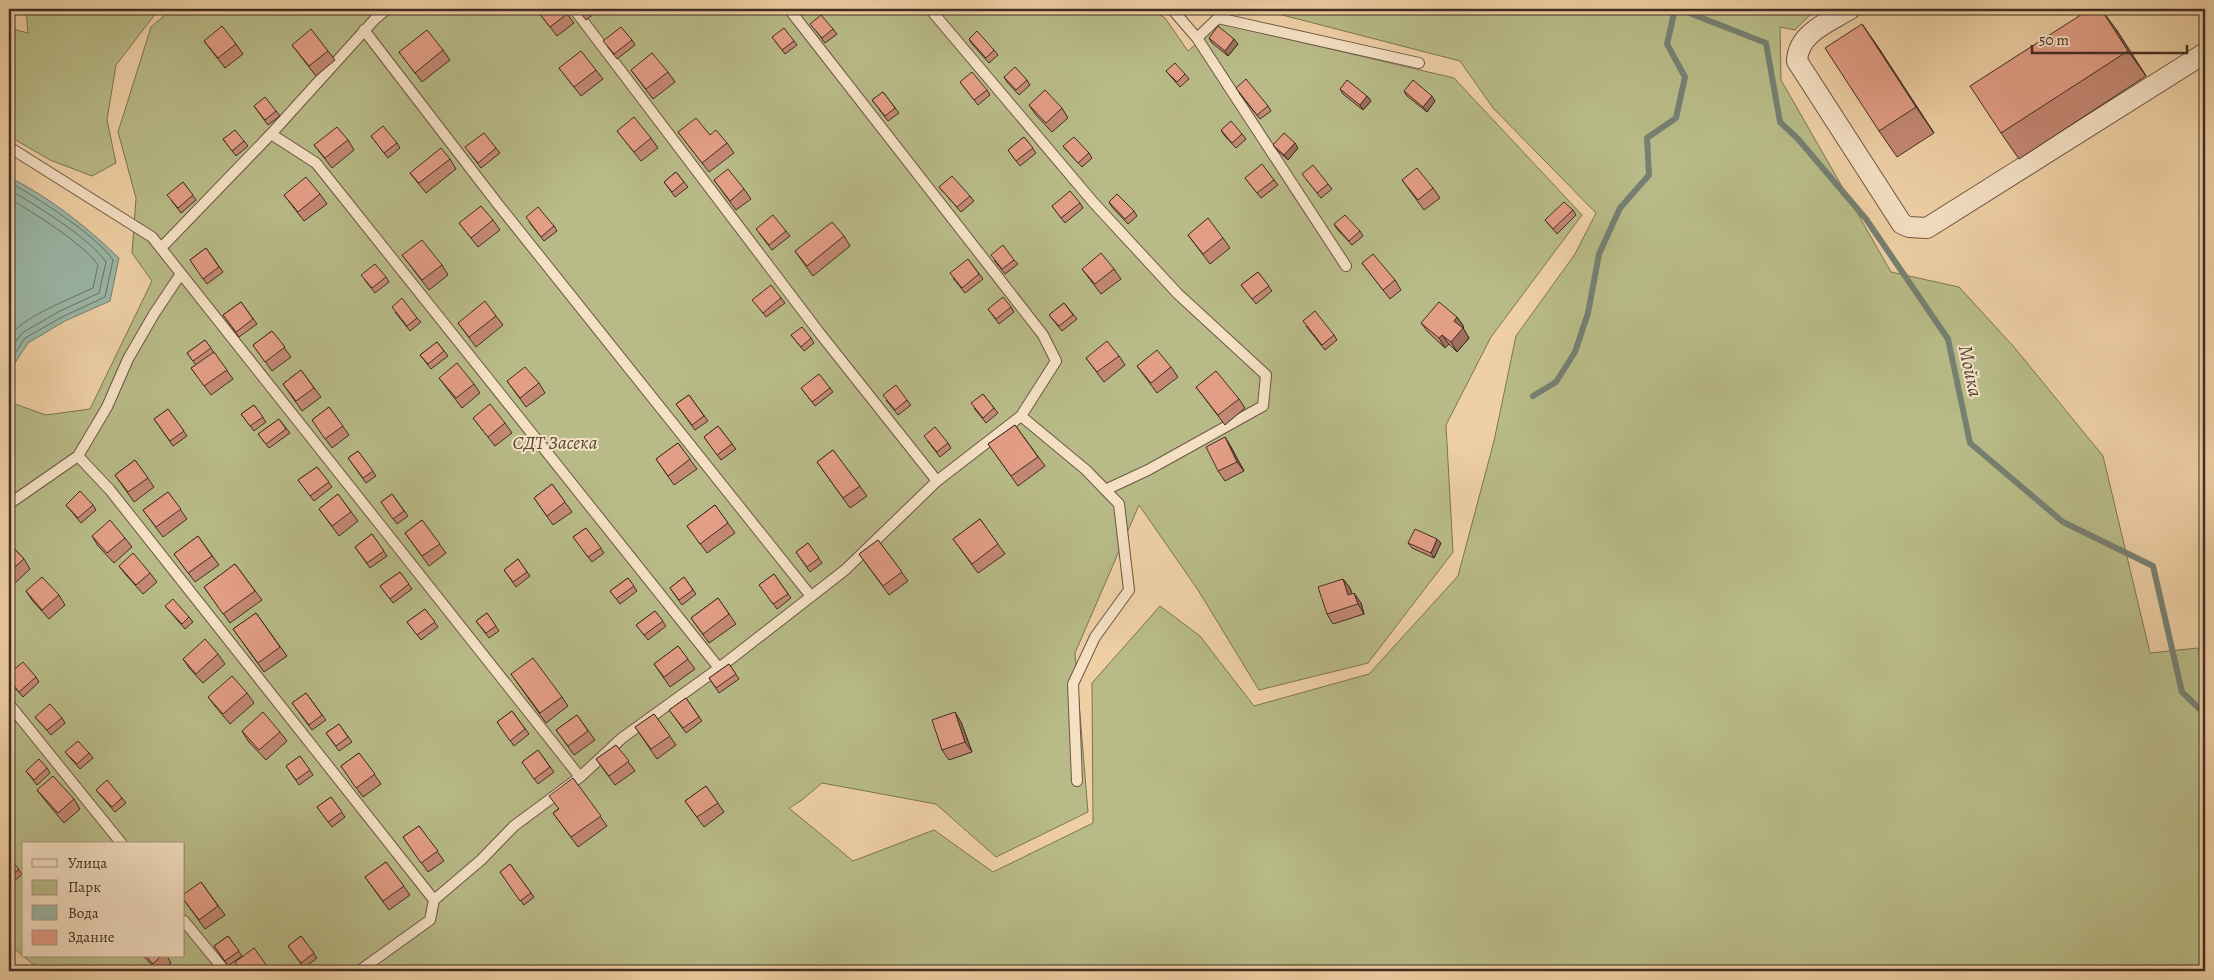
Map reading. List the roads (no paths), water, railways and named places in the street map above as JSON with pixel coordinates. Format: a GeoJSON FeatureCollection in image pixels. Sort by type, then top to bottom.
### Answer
{"type":"FeatureCollection","features":[{"type":"Feature","properties":{"kind":"street"},"geometry":{"type":"LineString","coordinates":[[1850,9],[1806,37],[1797,51],[1797,61],[1902,224],[1909,227],[1927,228],[2205,53]]}},
{"type":"Feature","properties":{"kind":"lane"},"geometry":{"type":"LineString","coordinates":[[161,248],[271,134],[364,30],[387,9]]}},
{"type":"Feature","properties":{"kind":"lane"},"geometry":{"type":"LineString","coordinates":[[574,9],[818,331],[936,481]]}},
{"type":"Feature","properties":{"kind":"lane"},"geometry":{"type":"LineString","coordinates":[[359,971],[430,920],[434,900],[481,860],[514,826],[580,778],[622,738],[719,668],[844,570],[936,481],[1021,416],[1056,361],[1043,335],[788,9]]}},
{"type":"Feature","properties":{"kind":"lane"},"geometry":{"type":"LineString","coordinates":[[930,9],[1093,202],[1178,294],[1266,376],[1263,406],[1148,470],[1105,490]]}},
{"type":"Feature","properties":{"kind":"lane"},"geometry":{"type":"LineString","coordinates":[[1172,9],[1196,38],[1346,266]]}},
{"type":"Feature","properties":{"kind":"lane"},"geometry":{"type":"LineString","coordinates":[[1196,38],[1218,18],[1419,63]]}},
{"type":"Feature","properties":{"kind":"lane"},"geometry":{"type":"LineString","coordinates":[[364,30],[497,203],[810,595]]}},
{"type":"Feature","properties":{"kind":"lane"},"geometry":{"type":"LineString","coordinates":[[271,134],[316,163],[719,668]]}},
{"type":"Feature","properties":{"kind":"lane"},"geometry":{"type":"LineString","coordinates":[[9,146],[152,237],[180,275],[202,300],[580,778]]}},
{"type":"Feature","properties":{"kind":"lane"},"geometry":{"type":"LineString","coordinates":[[9,504],[78,456],[108,407],[133,352],[180,275]]}},
{"type":"Feature","properties":{"kind":"lane"},"geometry":{"type":"LineString","coordinates":[[1021,416],[1086,470],[1119,504],[1129,590],[1095,637],[1073,684],[1077,781]]}},
{"type":"Feature","properties":{"kind":"lane"},"geometry":{"type":"LineString","coordinates":[[78,456],[110,490],[434,900]]}},
{"type":"Feature","properties":{"kind":"lane"},"geometry":{"type":"LineString","coordinates":[[9,704],[120,842]]}},
{"type":"Feature","properties":{"kind":"lane"},"geometry":{"type":"LineString","coordinates":[[185,922],[224,971]]}},
{"type":"Feature","properties":{"kind":"water"},"geometry":{"type":"Polygon","coordinates":[[[9,177],[67,213],[119,258],[110,301],[65,321],[28,343],[9,372],[9,177]]]}},
{"type":"Feature","properties":{"kind":"waterway"},"geometry":{"type":"LineString","coordinates":[[1533,396],[1556,382],[1575,352],[1588,313],[1599,254],[1620,208],[1649,175],[1647,138],[1676,118],[1685,77],[1667,44],[1675,9]]}},
{"type":"Feature","properties":{"kind":"waterway","name":"Мойка"},"geometry":{"type":"LineString","coordinates":[[1679,9],[1766,43],[1780,122],[1798,139],[1866,219],[1948,339],[1970,443],[2063,522],[2153,566],[2182,692],[2205,714]]}},
{"type":"Feature","properties":{"kind":"park label","name":"СДТ Засека"},"geometry":{"type":"Point","coordinates":[555,442]}}]}
